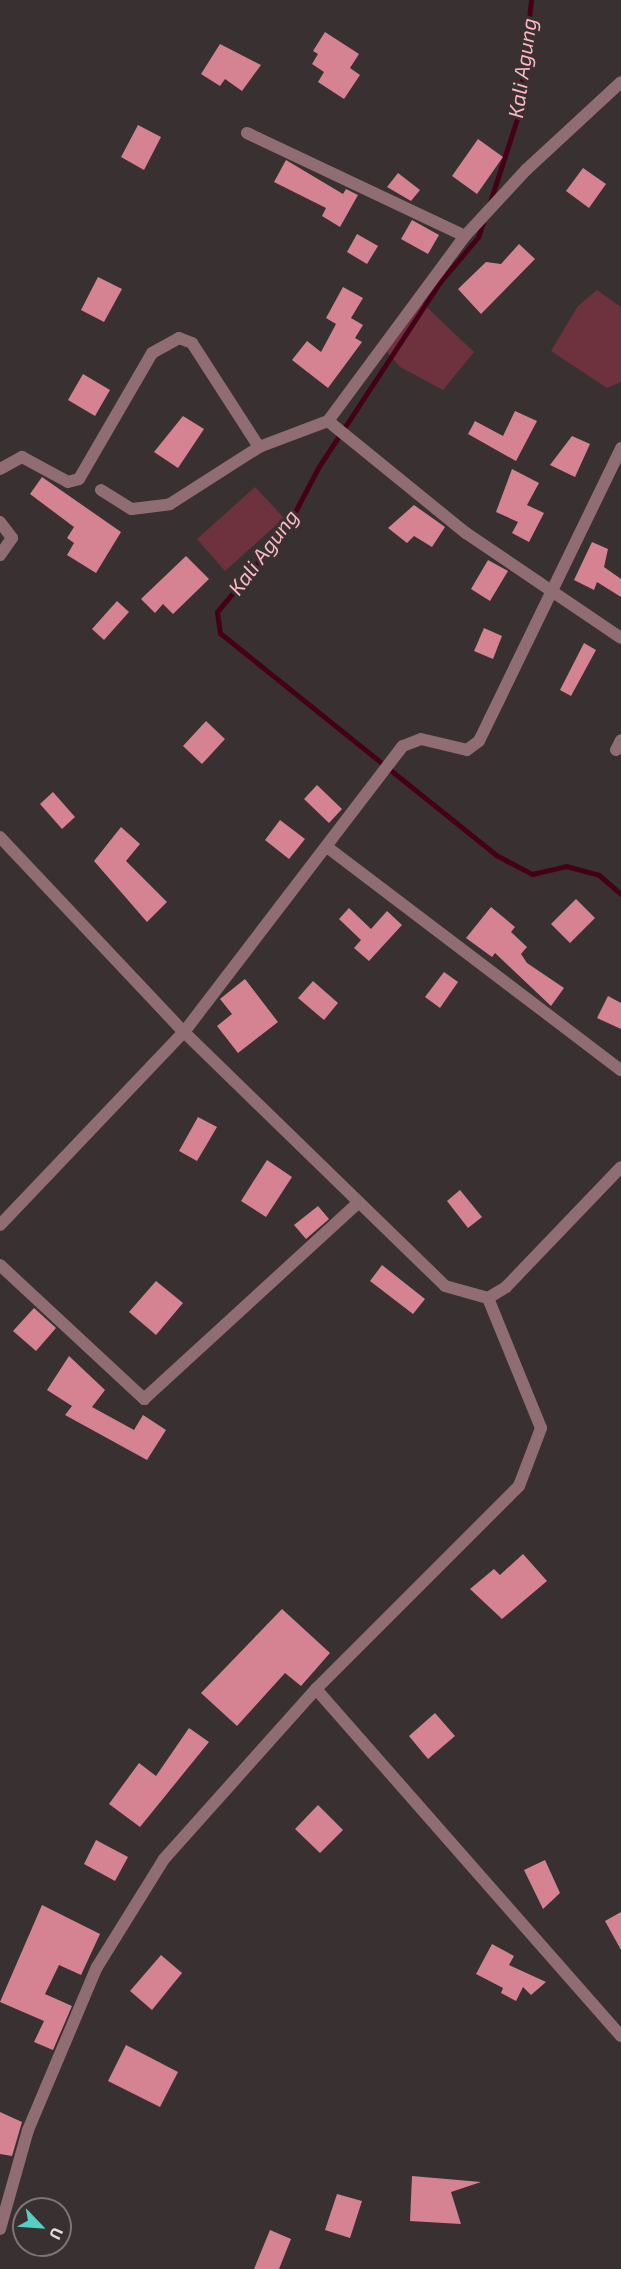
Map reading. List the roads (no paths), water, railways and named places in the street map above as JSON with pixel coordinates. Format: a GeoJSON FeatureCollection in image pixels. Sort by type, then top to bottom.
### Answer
{"type":"FeatureCollection","features":[{"type":"Feature","properties":{"kind":"street"},"geometry":{"type":"LineString","coordinates":[[101,490],[132,509],[150,510],[170,504],[259,447],[330,423],[468,232],[500,198],[621,82]]}},
{"type":"Feature","properties":{"kind":"street"},"geometry":{"type":"LineString","coordinates":[[247,133],[468,232]]}},
{"type":"Feature","properties":{"kind":"street"},"geometry":{"type":"LineString","coordinates":[[0,469],[22,457],[68,482],[79,478],[152,353],[179,338],[192,343],[259,447]]}},
{"type":"Feature","properties":{"kind":"street"},"geometry":{"type":"LineString","coordinates":[[330,423],[466,533],[621,638]]}},
{"type":"Feature","properties":{"kind":"street"},"geometry":{"type":"LineString","coordinates":[[0,1225],[184,1032],[395,756],[413,740],[453,750],[467,750],[479,741],[621,448]]}},
{"type":"Feature","properties":{"kind":"street"},"geometry":{"type":"LineString","coordinates":[[0,522],[12,538],[0,555]]}},
{"type":"Feature","properties":{"kind":"street"},"geometry":{"type":"LineString","coordinates":[[0,837],[184,1032],[431,1276],[445,1287],[488,1298]]}},
{"type":"Feature","properties":{"kind":"street"},"geometry":{"type":"LineString","coordinates":[[327,847],[621,1070]]}},
{"type":"Feature","properties":{"kind":"street"},"geometry":{"type":"LineString","coordinates":[[488,1298],[544,1252],[621,1167]]}},
{"type":"Feature","properties":{"kind":"street"},"geometry":{"type":"LineString","coordinates":[[0,1265],[144,1399],[357,1203]]}},
{"type":"Feature","properties":{"kind":"street"},"geometry":{"type":"LineString","coordinates":[[0,2229],[28,2130],[97,1967],[164,1859],[316,1689],[519,1486],[534,1454],[541,1428],[488,1298]]}},
{"type":"Feature","properties":{"kind":"street"},"geometry":{"type":"LineString","coordinates":[[316,1689],[621,2036]]}},
{"type":"Feature","properties":{"kind":"waterway","name":"Kali Agung"},"geometry":{"type":"LineString","coordinates":[[489,205],[518,116],[531,0]]}},
{"type":"Feature","properties":{"kind":"waterway","name":"Kali Agung"},"geometry":{"type":"LineString","coordinates":[[483,222],[478,237],[440,282],[318,468],[287,527],[217,612],[220,633],[496,855],[532,874],[566,866],[599,875],[621,894]]}}]}
